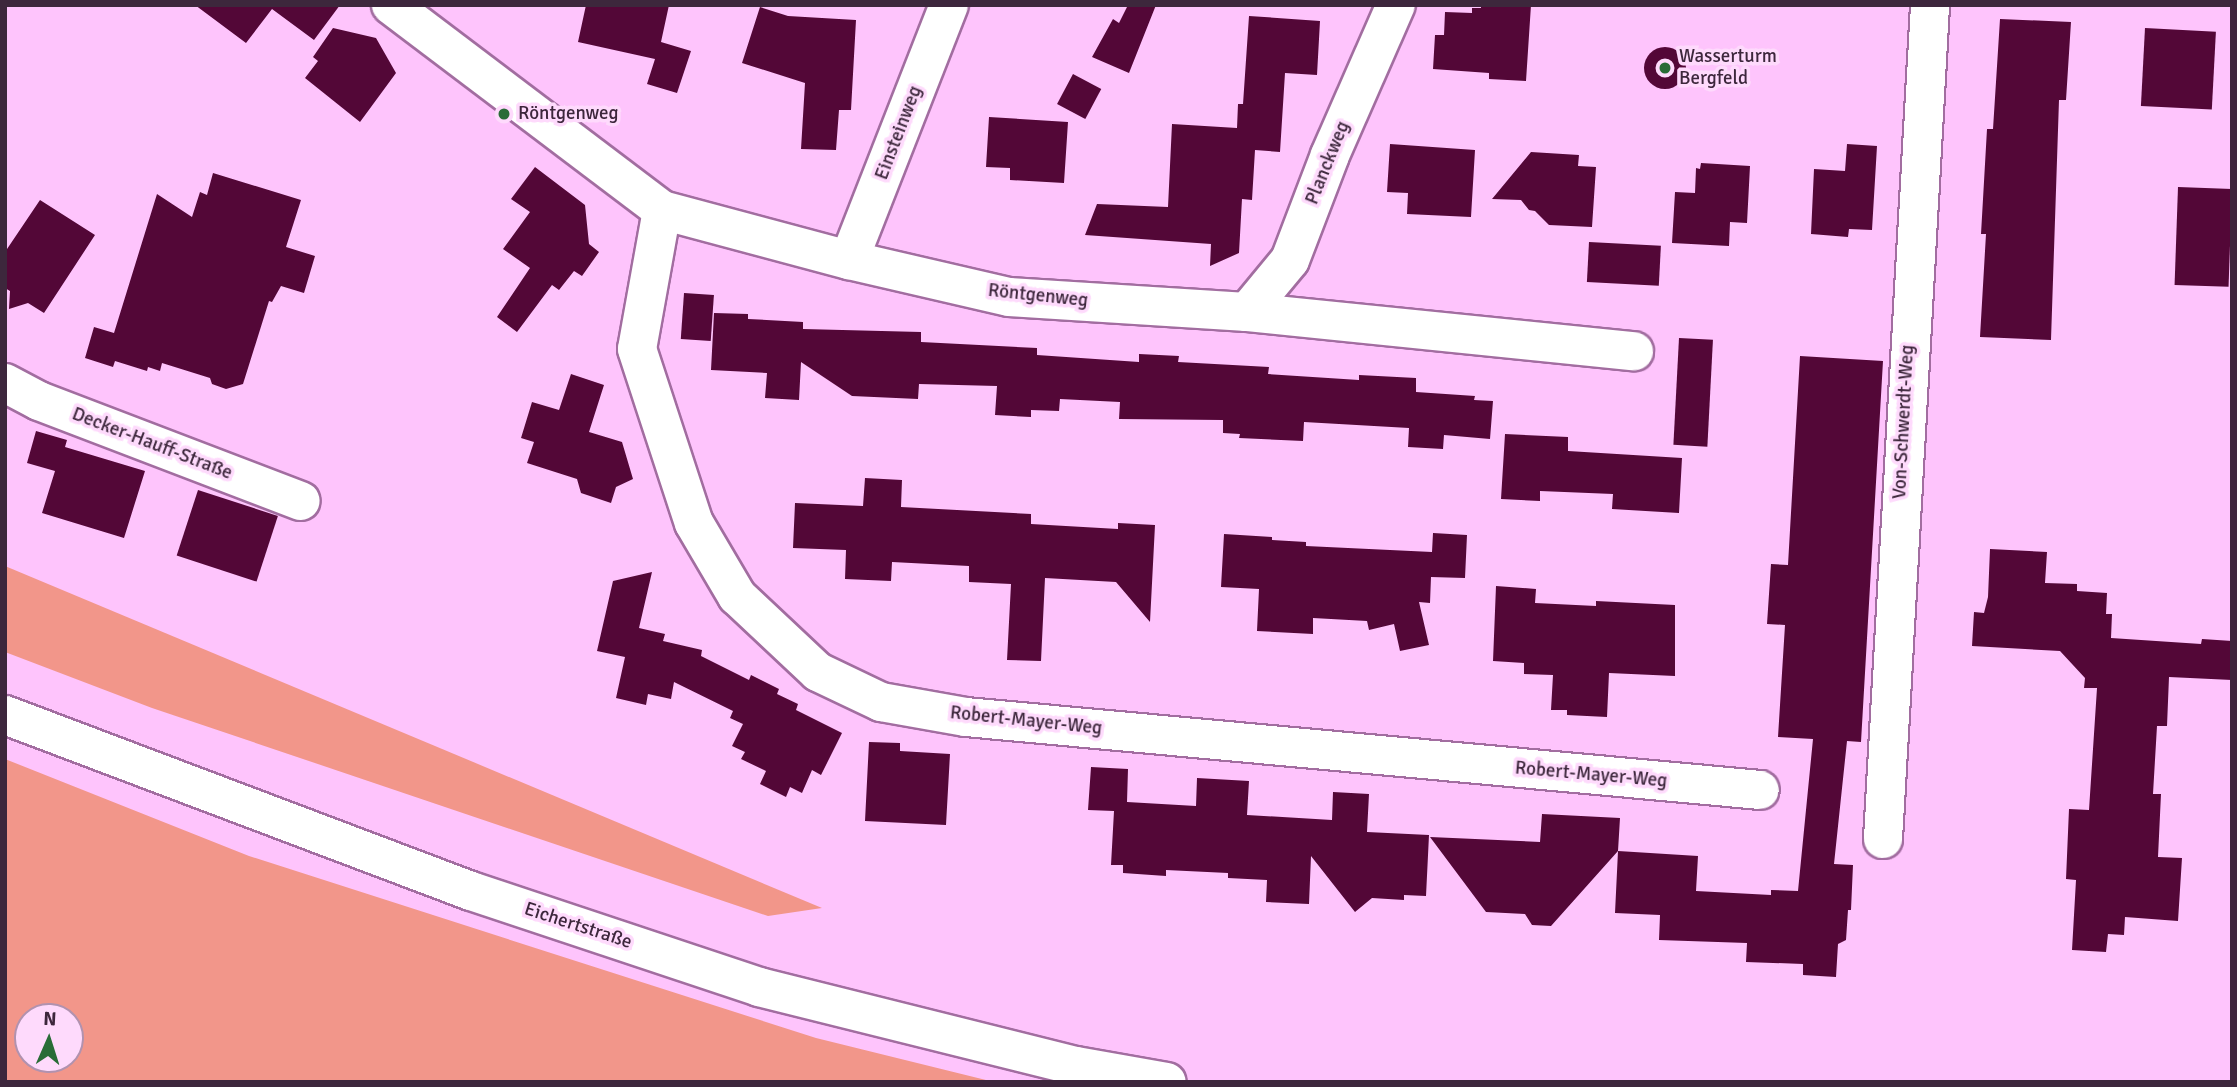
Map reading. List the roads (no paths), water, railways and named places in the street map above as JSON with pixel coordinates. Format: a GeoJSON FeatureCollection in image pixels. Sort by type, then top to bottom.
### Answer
{"type":"FeatureCollection","features":[{"type":"Feature","properties":{"kind":"street","name":"Einsteinweg"},"geometry":{"type":"LineString","coordinates":[[849,260],[949,5]]}},
{"type":"Feature","properties":{"kind":"street","name":"Planckweg"},"geometry":{"type":"LineString","coordinates":[[1247,312],[1290,260],[1330,155],[1396,5]]}},
{"type":"Feature","properties":{"kind":"street","name":"Von-Schwerdt-Weg"},"geometry":{"type":"LineString","coordinates":[[1883,839],[1930,5]]}},
{"type":"Feature","properties":{"kind":"street","name":"Röntgenweg"},"geometry":{"type":"LineString","coordinates":[[398,7],[662,210],[849,260],[1009,297],[1247,312],[1634,351]]}},
{"type":"Feature","properties":{"kind":"street","name":"Robert-Mayer-Weg"},"geometry":{"type":"LineString","coordinates":[[662,210],[636,349],[694,523],[737,596],[818,673],[881,702],[966,717],[1760,790]]}},
{"type":"Feature","properties":{"kind":"street","name":"Decker-Hauff-Straße"},"geometry":{"type":"LineString","coordinates":[[5,383],[39,401],[302,500]]}},
{"type":"Feature","properties":{"kind":"street","name":"Eichertstraße"},"geometry":{"type":"LineString","coordinates":[[5,715],[471,891],[759,987],[1076,1066],[1167,1082]]}},
{"type":"Feature","properties":{"kind":"place","name":"Wasserturm Bergfeld"},"geometry":{"type":"Point","coordinates":[1665,68]}},
{"type":"Feature","properties":{"kind":"place","name":"Röntgenweg"},"geometry":{"type":"Point","coordinates":[504,114]}}]}
